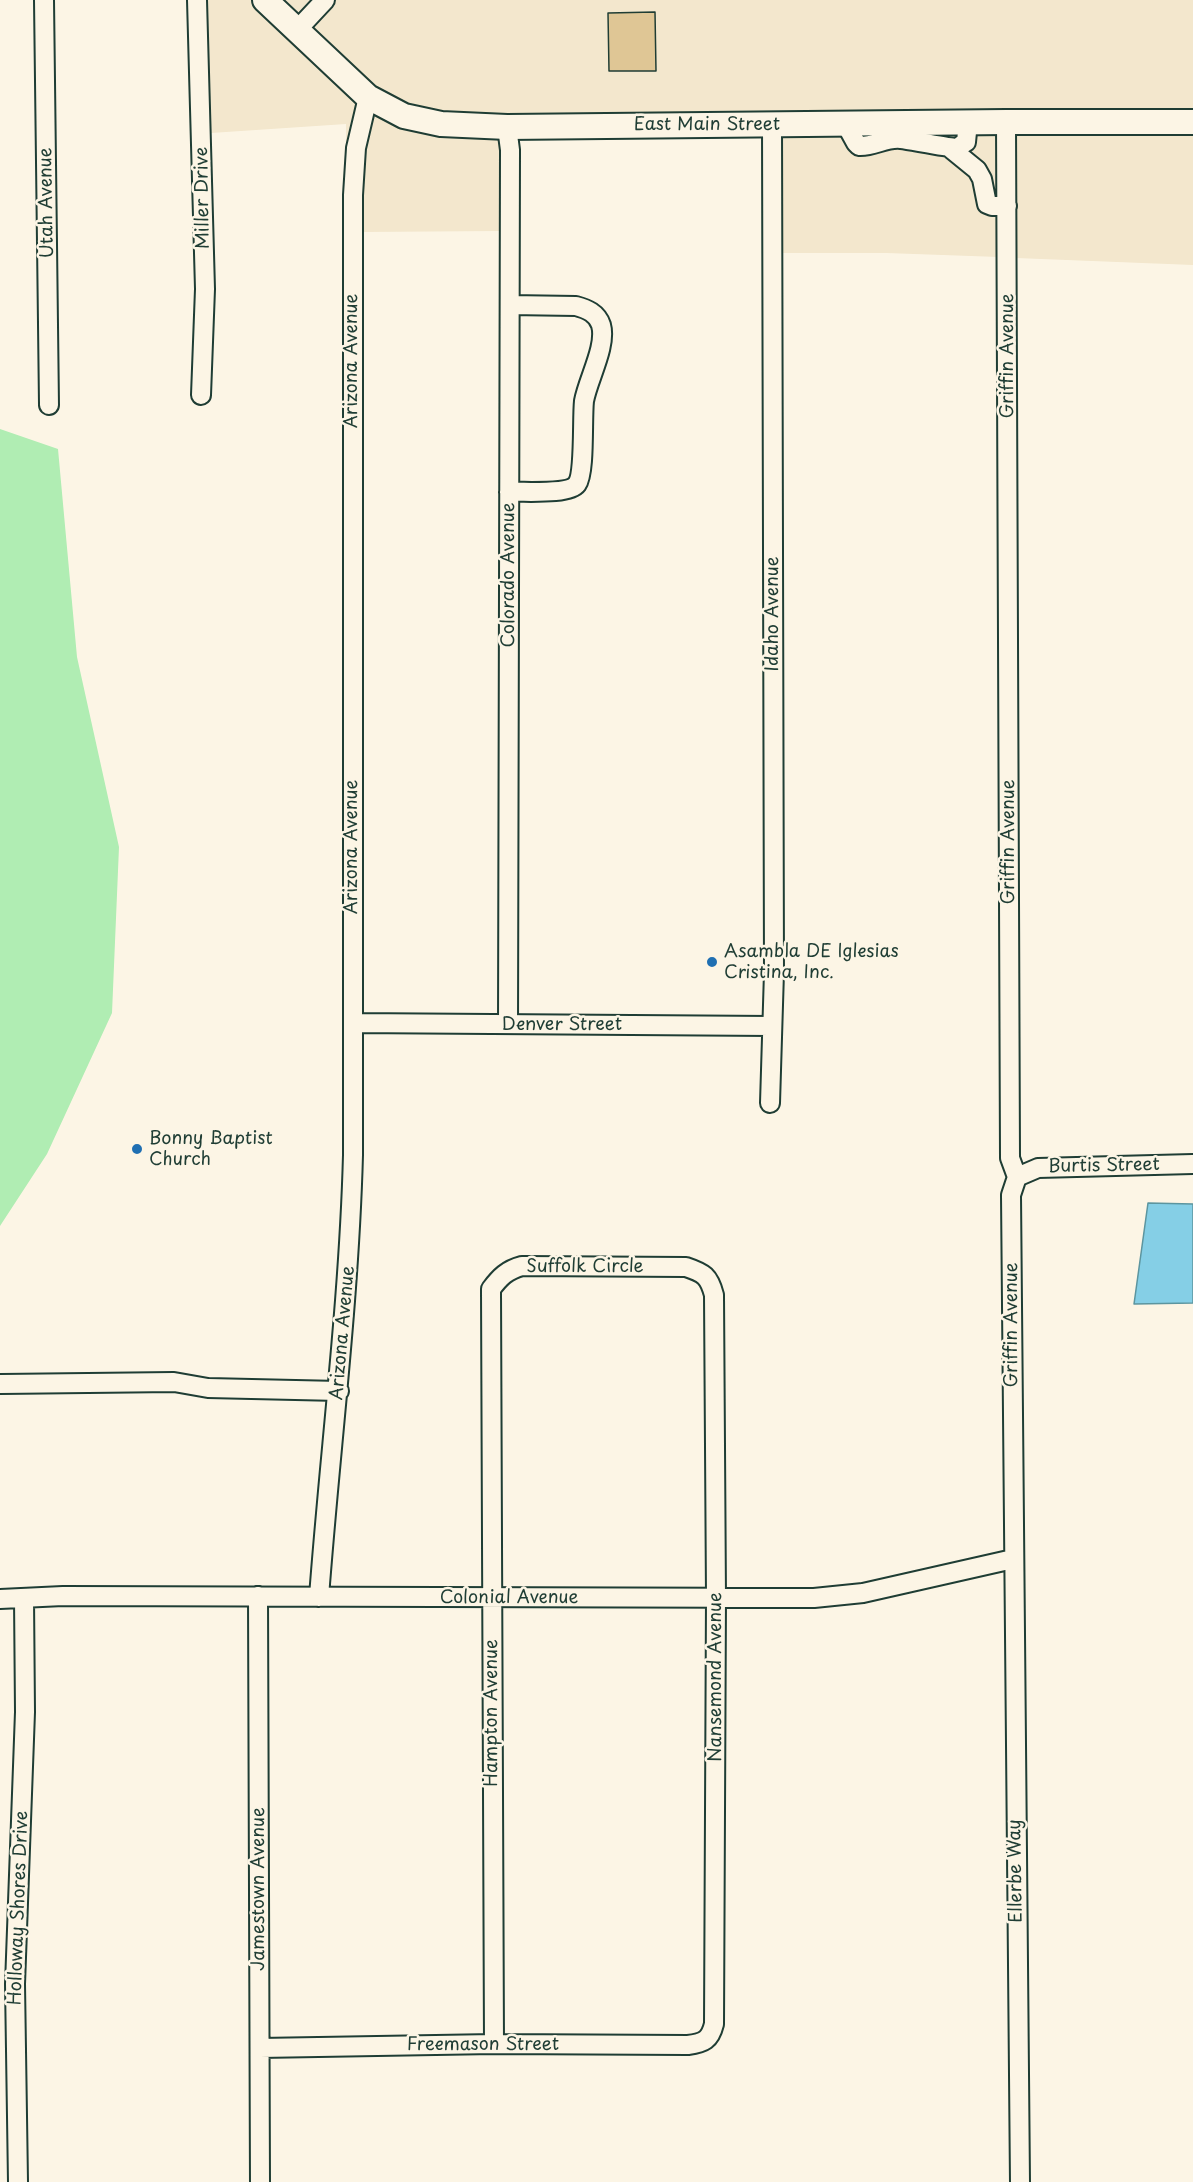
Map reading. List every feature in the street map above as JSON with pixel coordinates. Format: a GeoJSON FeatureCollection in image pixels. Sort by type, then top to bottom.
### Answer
{"type":"FeatureCollection","features":[{"type":"Feature","properties":{"kind":"main road","name":"East Main Street"},"geometry":{"type":"LineString","coordinates":[[265,0],[368,97],[404,116],[441,124],[507,127],[845,123],[874,134],[968,122],[1193,122]]}},
{"type":"Feature","properties":{"kind":"street","name":"Utah Avenue"},"geometry":{"type":"LineString","coordinates":[[44,0],[49,405]]}},
{"type":"Feature","properties":{"kind":"street","name":"Miller Drive"},"geometry":{"type":"LineString","coordinates":[[198,0],[205,289],[201,395]]}},
{"type":"Feature","properties":{"kind":"street"},"geometry":{"type":"LineString","coordinates":[[297,30],[325,0]]}},
{"type":"Feature","properties":{"kind":"street","name":"Arizona Avenue"},"geometry":{"type":"LineString","coordinates":[[319,1597],[339,1391],[351,1229],[353,195],[356,148],[368,97]]}},
{"type":"Feature","properties":{"kind":"street"},"geometry":{"type":"LineString","coordinates":[[874,134],[928,142],[950,148],[959,147],[966,142],[968,122]]}},
{"type":"Feature","properties":{"kind":"street","name":"Griffin Avenue"},"geometry":{"type":"LineString","coordinates":[[1006,122],[1010,1158],[1017,1177],[1011,1195],[1013,1559]]}},
{"type":"Feature","properties":{"kind":"street","name":"Idaho Avenue"},"geometry":{"type":"LineString","coordinates":[[770,1103],[774,972],[772,124]]}},
{"type":"Feature","properties":{"kind":"street","name":"Colorado Avenue"},"geometry":{"type":"LineString","coordinates":[[507,127],[510,150],[508,1024]]}},
{"type":"Feature","properties":{"kind":"street"},"geometry":{"type":"LineString","coordinates":[[950,148],[976,170],[981,179],[987,204],[1007,206]]}},
{"type":"Feature","properties":{"kind":"street"},"geometry":{"type":"LineString","coordinates":[[509,492],[569,491],[577,484],[580,472],[585,400],[603,337],[601,324],[596,315],[586,309],[576,306],[510,305]]}},
{"type":"Feature","properties":{"kind":"street","name":"Denver Street"},"geometry":{"type":"LineString","coordinates":[[353,1023],[771,1026]]}},
{"type":"Feature","properties":{"kind":"street","name":"Burtis Street"},"geometry":{"type":"LineString","coordinates":[[1017,1177],[1038,1168],[1193,1164]]}},
{"type":"Feature","properties":{"kind":"street","name":"Suffolk Circle"},"geometry":{"type":"LineString","coordinates":[[490,1381],[491,1289],[509,1269],[522,1266],[686,1267],[701,1272],[711,1282],[715,1311]]}},
{"type":"Feature","properties":{"kind":"street","name":"Nansemond Avenue"},"geometry":{"type":"LineString","coordinates":[[706,2040],[712,2034],[714,2024],[715,1311]]}},
{"type":"Feature","properties":{"kind":"street","name":"Hampton Avenue"},"geometry":{"type":"LineString","coordinates":[[490,1381],[494,2044]]}},
{"type":"Feature","properties":{"kind":"street"},"geometry":{"type":"LineString","coordinates":[[1,1384],[174,1382],[208,1388],[339,1391]]}},
{"type":"Feature","properties":{"kind":"street","name":"Colonial Avenue"},"geometry":{"type":"LineString","coordinates":[[0,1599],[63,1596],[729,1599],[836,1597],[1013,1559]]}},
{"type":"Feature","properties":{"kind":"street","name":"Ellerbe Way"},"geometry":{"type":"LineString","coordinates":[[1013,1559],[1020,2182]]}},
{"type":"Feature","properties":{"kind":"street","name":"Jamestown Avenue"},"geometry":{"type":"LineString","coordinates":[[258,1596],[260,2182]]}},
{"type":"Feature","properties":{"kind":"street","name":"Holloway Shores Drive"},"geometry":{"type":"LineString","coordinates":[[18,2182],[15,1984],[25,1712],[24,1598]]}},
{"type":"Feature","properties":{"kind":"street","name":"Freemason Street"},"geometry":{"type":"LineString","coordinates":[[260,2048],[494,2044],[688,2045],[701,2044],[706,2040]]}},
{"type":"Feature","properties":{"kind":"shaded area"},"geometry":{"type":"Polygon","coordinates":[[[206,0],[251,0],[358,101],[346,164],[346,124],[211,133],[206,0]]]}},
{"type":"Feature","properties":{"kind":"shaded area"},"geometry":{"type":"Polygon","coordinates":[[[278,0],[1193,0],[1193,112],[442,114],[407,106],[372,88],[278,0]]]}},
{"type":"Feature","properties":{"kind":"shaded area"},"geometry":{"type":"Polygon","coordinates":[[[374,111],[499,136],[501,231],[362,232],[365,150],[374,111]]]}},
{"type":"Feature","properties":{"kind":"shaded area"},"geometry":{"type":"Polygon","coordinates":[[[997,132],[999,257],[886,253],[781,253],[781,134],[997,132]]]}},
{"type":"Feature","properties":{"kind":"shaded area"},"geometry":{"type":"Polygon","coordinates":[[[1015,132],[1193,132],[1193,265],[1016,258],[1015,132]]]}},
{"type":"Feature","properties":{"kind":"green space"},"geometry":{"type":"Polygon","coordinates":[[[0,429],[58,449],[77,657],[119,847],[112,1013],[47,1154],[0,1226],[0,429]]]}},
{"type":"Feature","properties":{"kind":"water"},"geometry":{"type":"Polygon","coordinates":[[[1148,1203],[1193,1204],[1193,1303],[1134,1304],[1148,1203]]]}},
{"type":"Feature","properties":{"kind":"building"},"geometry":{"type":"Polygon","coordinates":[[[655,12],[656,71],[609,71],[608,13],[655,12]]]}},
{"type":"Feature","properties":{"kind":"place","name":"Asambla DE Iglesias Cristina, Inc."},"geometry":{"type":"Point","coordinates":[712,962]}},
{"type":"Feature","properties":{"kind":"place","name":"Bonny Baptist Church"},"geometry":{"type":"Point","coordinates":[137,1149]}}]}
